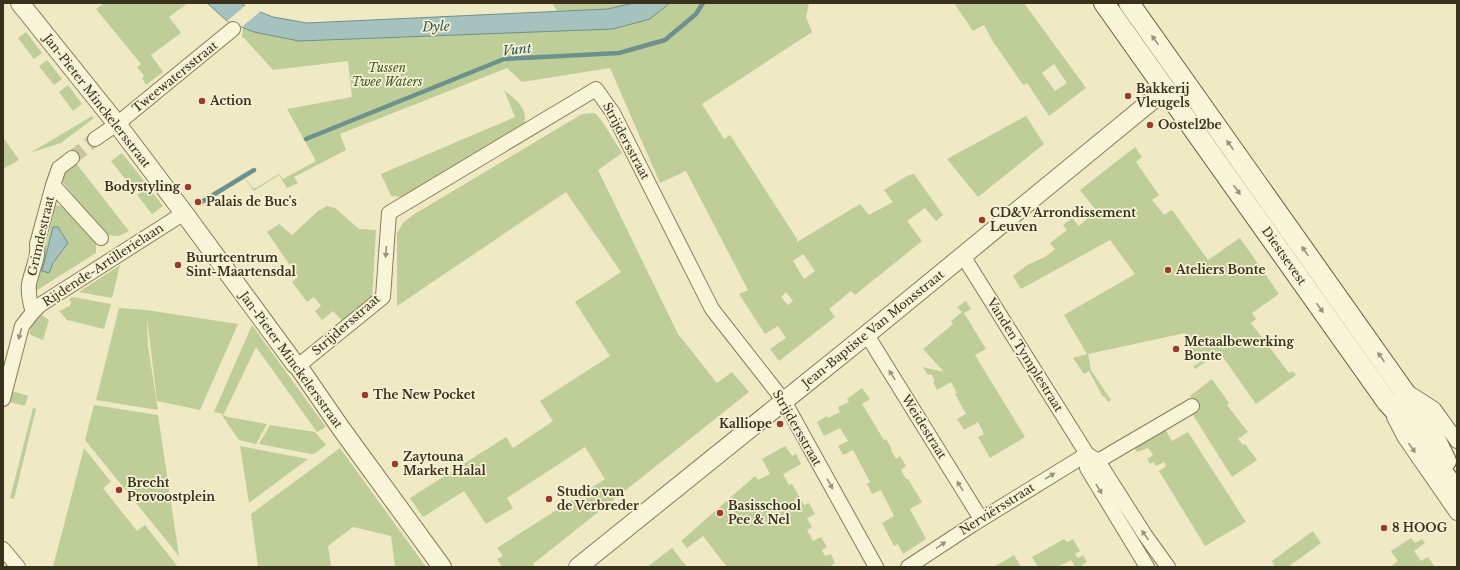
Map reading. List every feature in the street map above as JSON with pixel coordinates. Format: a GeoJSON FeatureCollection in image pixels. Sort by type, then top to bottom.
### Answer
{"type":"FeatureCollection","features":[{"type":"Feature","properties":{"kind":"main road","name":"Diestsevest"},"geometry":{"type":"LineString","coordinates":[[1104,3],[1387,402]]}},
{"type":"Feature","properties":{"kind":"main road","name":"Diestsevest"},"geometry":{"type":"LineString","coordinates":[[1128,3],[1403,389]]}},
{"type":"Feature","properties":{"kind":"main road"},"geometry":{"type":"LineString","coordinates":[[1403,389],[1430,428],[1446,460],[1457,476]]}},
{"type":"Feature","properties":{"kind":"main road"},"geometry":{"type":"LineString","coordinates":[[1387,402],[1411,428],[1457,492]]}},
{"type":"Feature","properties":{"kind":"street","name":"Jan-Pieter Minckelersstraat"},"geometry":{"type":"LineString","coordinates":[[20,3],[184,213],[295,364],[298,366],[340,427],[442,567]]}},
{"type":"Feature","properties":{"kind":"street","name":"Tweewatersstraat"},"geometry":{"type":"LineString","coordinates":[[116,124],[233,29]]}},
{"type":"Feature","properties":{"kind":"street","name":"Strijdersstraat"},"geometry":{"type":"LineString","coordinates":[[298,366],[383,297],[389,213],[596,89],[613,113],[712,309],[784,401],[876,567]]}},
{"type":"Feature","properties":{"kind":"street","name":"Jean-Baptiste Van Monsstraat"},"geometry":{"type":"LineString","coordinates":[[578,567],[867,335],[1166,89]]}},
{"type":"Feature","properties":{"kind":"street"},"geometry":{"type":"LineString","coordinates":[[95,139],[116,124]]}},
{"type":"Feature","properties":{"kind":"street","name":"Grimdestraat"},"geometry":{"type":"LineString","coordinates":[[33,312],[29,302],[29,285],[38,252],[37,244],[53,184],[59,168],[72,158]]}},
{"type":"Feature","properties":{"kind":"street","name":"Grimdestraat"},"geometry":{"type":"LineString","coordinates":[[53,184],[101,238]]}},
{"type":"Feature","properties":{"kind":"street","name":"Rijdende-Artillerielaan"},"geometry":{"type":"LineString","coordinates":[[3,399],[8,370],[22,326],[33,312],[40,305],[184,213]]}},
{"type":"Feature","properties":{"kind":"street","name":"Vanden Tymplestraat"},"geometry":{"type":"LineString","coordinates":[[963,256],[1093,458],[1168,567]]}},
{"type":"Feature","properties":{"kind":"street","name":"Weidestraat"},"geometry":{"type":"LineString","coordinates":[[867,335],[981,519]]}},
{"type":"Feature","properties":{"kind":"street","name":"Diestsevest"},"geometry":{"type":"LineString","coordinates":[[1403,389],[1434,409],[1457,441]]}},
{"type":"Feature","properties":{"kind":"street","name":"Diestsevest"},"geometry":{"type":"LineString","coordinates":[[1387,402],[1405,438],[1457,513]]}},
{"type":"Feature","properties":{"kind":"street"},"geometry":{"type":"LineString","coordinates":[[1093,458],[1192,406]]}},
{"type":"Feature","properties":{"kind":"street","name":"Vanden Tymplestraat"},"geometry":{"type":"LineString","coordinates":[[1093,458],[1087,468],[1147,567]]}},
{"type":"Feature","properties":{"kind":"street","name":"Nerviërsstraat"},"geometry":{"type":"LineString","coordinates":[[908,567],[981,519],[1093,458]]}},
{"type":"Feature","properties":{"kind":"street"},"geometry":{"type":"LineString","coordinates":[[3,549],[18,567]]}},
{"type":"Feature","properties":{"kind":"green space"},"geometry":{"type":"Polygon","coordinates":[[[104,3],[188,3],[169,17],[181,33],[151,55],[163,72],[146,85],[142,78],[144,76],[137,67],[141,64],[96,9],[104,3]]]}},
{"type":"Feature","properties":{"kind":"green space"},"geometry":{"type":"Polygon","coordinates":[[[552,3],[633,3],[608,9],[558,12],[552,3]]]}},
{"type":"Feature","properties":{"kind":"green space","name":"Tussen Twee Waters"},"geometry":{"type":"Polygon","coordinates":[[[670,3],[809,3],[806,17],[812,32],[702,104],[724,139],[730,135],[797,239],[797,242],[860,204],[869,215],[893,202],[884,190],[907,176],[914,174],[943,215],[936,221],[925,208],[907,221],[922,241],[855,295],[851,291],[829,309],[835,317],[779,361],[770,349],[786,338],[778,326],[765,334],[739,294],[748,290],[686,171],[660,183],[610,68],[522,82],[507,68],[340,134],[346,150],[294,177],[298,183],[287,188],[279,175],[254,191],[239,171],[254,189],[279,174],[283,179],[316,161],[287,109],[352,97],[348,61],[273,70],[244,38],[242,38],[243,27],[254,32],[650,19],[670,3]],[[803,254],[793,261],[804,279],[815,271],[803,254]],[[786,292],[781,297],[788,305],[793,301],[786,292]]]}},
{"type":"Feature","properties":{"kind":"green space"},"geometry":{"type":"Polygon","coordinates":[[[954,3],[1024,3],[1086,88],[1049,116],[1027,83],[1023,85],[992,40],[984,25],[973,31],[954,3]],[[1054,64],[1042,73],[1055,91],[1067,83],[1054,64]]]}},
{"type":"Feature","properties":{"kind":"green space"},"geometry":{"type":"Polygon","coordinates":[[[26,32],[42,53],[34,59],[18,38],[26,32]]]}},
{"type":"Feature","properties":{"kind":"green space"},"geometry":{"type":"Polygon","coordinates":[[[47,60],[62,79],[54,85],[39,66],[47,60]]]}},
{"type":"Feature","properties":{"kind":"green space"},"geometry":{"type":"Polygon","coordinates":[[[68,85],[82,104],[73,111],[59,92],[68,85]]]}},
{"type":"Feature","properties":{"kind":"green space"},"geometry":{"type":"Polygon","coordinates":[[[504,90],[523,108],[525,113],[524,124],[404,197],[391,196],[381,174],[515,117],[504,90]]]}},
{"type":"Feature","properties":{"kind":"green space"},"geometry":{"type":"Polygon","coordinates":[[[595,113],[602,121],[622,153],[598,170],[678,334],[717,383],[732,372],[749,392],[533,564],[535,567],[502,567],[497,559],[503,556],[497,548],[605,479],[585,447],[507,498],[513,508],[486,524],[464,491],[423,517],[410,498],[506,437],[513,448],[553,421],[540,401],[610,356],[575,302],[621,272],[566,192],[397,306],[397,233],[403,223],[413,215],[582,114],[595,113]]]}},
{"type":"Feature","properties":{"kind":"green space"},"geometry":{"type":"Polygon","coordinates":[[[92,116],[94,118],[61,143],[30,153],[92,116]]]}},
{"type":"Feature","properties":{"kind":"green space"},"geometry":{"type":"Polygon","coordinates":[[[1026,116],[1044,144],[978,197],[947,159],[1026,116]]]}},
{"type":"Feature","properties":{"kind":"green space"},"geometry":{"type":"Polygon","coordinates":[[[3,137],[19,160],[3,169],[3,137]]]}},
{"type":"Feature","properties":{"kind":"green space"},"geometry":{"type":"Polygon","coordinates":[[[1135,147],[1142,157],[1136,162],[1159,195],[1152,200],[1164,215],[1172,210],[1208,260],[1240,238],[1279,294],[1252,313],[1256,319],[1251,323],[1289,373],[1293,371],[1296,375],[1256,404],[1220,353],[1195,369],[1193,367],[1200,362],[1187,344],[1185,333],[1088,354],[1091,370],[1111,400],[1108,402],[1104,396],[1103,397],[1089,371],[1084,374],[1073,358],[1087,354],[1064,315],[1135,274],[1110,240],[1021,289],[1013,276],[1027,265],[1045,257],[1055,249],[1050,243],[1067,230],[1063,225],[1072,218],[1079,226],[1096,211],[1080,190],[1135,147]]]}},
{"type":"Feature","properties":{"kind":"green space"},"geometry":{"type":"Polygon","coordinates":[[[122,153],[144,181],[133,189],[111,161],[122,153]]]}},
{"type":"Feature","properties":{"kind":"green space"},"geometry":{"type":"Polygon","coordinates":[[[75,162],[129,231],[119,236],[104,235],[61,180],[63,171],[75,162]]]}},
{"type":"Feature","properties":{"kind":"green space"},"geometry":{"type":"Polygon","coordinates":[[[148,187],[163,206],[152,214],[137,195],[148,187]]]}},
{"type":"Feature","properties":{"kind":"green space"},"geometry":{"type":"Polygon","coordinates":[[[56,205],[70,208],[96,240],[96,253],[34,292],[56,205]]]}},
{"type":"Feature","properties":{"kind":"green space"},"geometry":{"type":"Polygon","coordinates":[[[327,206],[335,208],[359,229],[376,230],[372,300],[344,323],[333,311],[322,320],[315,311],[321,306],[314,297],[307,302],[292,282],[298,277],[267,232],[279,224],[292,235],[318,211],[327,206]]]}},
{"type":"Feature","properties":{"kind":"green space"},"geometry":{"type":"Polygon","coordinates":[[[120,265],[112,298],[79,292],[120,265]]]}},
{"type":"Feature","properties":{"kind":"green space"},"geometry":{"type":"Polygon","coordinates":[[[72,297],[111,304],[104,329],[67,320],[59,311],[70,306],[71,303],[69,299],[72,297]]]}},
{"type":"Feature","properties":{"kind":"green space"},"geometry":{"type":"Polygon","coordinates":[[[966,301],[971,309],[964,313],[986,349],[975,355],[1025,437],[990,458],[978,437],[984,434],[978,422],[964,430],[957,419],[966,414],[955,394],[957,393],[951,382],[937,390],[933,382],[935,381],[931,374],[928,375],[923,367],[944,372],[923,349],[953,324],[951,321],[962,312],[957,307],[966,301]]]}},
{"type":"Feature","properties":{"kind":"green space"},"geometry":{"type":"Polygon","coordinates":[[[119,308],[146,310],[238,324],[200,410],[157,401],[147,318],[148,346],[158,410],[96,400],[119,308]]]}},
{"type":"Feature","properties":{"kind":"green space"},"geometry":{"type":"Polygon","coordinates":[[[39,313],[49,320],[43,340],[29,334],[32,324],[39,313]]]}},
{"type":"Feature","properties":{"kind":"green space"},"geometry":{"type":"Polygon","coordinates":[[[252,325],[326,427],[317,432],[256,347],[224,414],[214,412],[252,325]]]}},
{"type":"Feature","properties":{"kind":"green space"},"geometry":{"type":"Polygon","coordinates":[[[1212,379],[1229,403],[1227,405],[1248,432],[1238,439],[1243,445],[1245,444],[1257,460],[1232,477],[1193,415],[1199,411],[1190,396],[1212,379]]]}},
{"type":"Feature","properties":{"kind":"green space"},"geometry":{"type":"Polygon","coordinates":[[[862,388],[870,399],[862,404],[884,440],[886,439],[896,459],[900,456],[906,466],[901,470],[922,502],[910,509],[926,539],[903,554],[898,544],[894,546],[882,523],[894,516],[881,490],[872,494],[867,484],[870,482],[853,450],[843,455],[838,446],[848,441],[840,428],[824,436],[817,422],[827,416],[828,418],[840,412],[838,407],[849,402],[847,399],[862,388]]]}},
{"type":"Feature","properties":{"kind":"green space"},"geometry":{"type":"Polygon","coordinates":[[[12,391],[28,396],[25,406],[10,402],[12,391]]]}},
{"type":"Feature","properties":{"kind":"green space"},"geometry":{"type":"Polygon","coordinates":[[[94,405],[158,415],[179,556],[85,440],[94,405]]]}},
{"type":"Feature","properties":{"kind":"green space"},"geometry":{"type":"Polygon","coordinates":[[[33,408],[36,409],[14,499],[10,498],[33,408]]]}},
{"type":"Feature","properties":{"kind":"green space"},"geometry":{"type":"Polygon","coordinates":[[[221,414],[228,417],[267,424],[256,444],[239,440],[221,414]]]}},
{"type":"Feature","properties":{"kind":"green space"},"geometry":{"type":"Polygon","coordinates":[[[270,425],[315,432],[326,445],[314,454],[311,454],[259,444],[270,425]]]}},
{"type":"Feature","properties":{"kind":"green space"},"geometry":{"type":"Polygon","coordinates":[[[1165,429],[1172,441],[1188,432],[1246,522],[1205,546],[1159,471],[1166,466],[1164,462],[1156,466],[1153,462],[1150,464],[1147,459],[1153,455],[1148,448],[1137,452],[1134,447],[1165,429]]]}},
{"type":"Feature","properties":{"kind":"green space"},"geometry":{"type":"Polygon","coordinates":[[[240,446],[308,459],[249,503],[240,446]]]}},
{"type":"Feature","properties":{"kind":"green space"},"geometry":{"type":"Polygon","coordinates":[[[785,446],[792,456],[796,454],[801,464],[783,474],[789,485],[792,484],[804,505],[809,503],[815,514],[807,518],[812,527],[807,530],[813,541],[821,537],[827,547],[822,550],[825,556],[831,554],[835,563],[829,567],[727,567],[703,536],[687,548],[681,541],[755,476],[758,480],[770,474],[762,459],[785,446]]]}},
{"type":"Feature","properties":{"kind":"green space"},"geometry":{"type":"Polygon","coordinates":[[[84,448],[111,482],[103,488],[137,531],[145,525],[178,567],[53,567],[84,448]]]}},
{"type":"Feature","properties":{"kind":"green space"},"geometry":{"type":"Polygon","coordinates":[[[340,448],[426,567],[395,567],[391,536],[353,527],[328,546],[331,566],[258,567],[251,514],[340,448]]]}},
{"type":"Feature","properties":{"kind":"green space"},"geometry":{"type":"Polygon","coordinates":[[[1313,531],[1321,543],[1288,567],[1275,567],[1272,561],[1313,531]]]}},
{"type":"Feature","properties":{"kind":"green space"},"geometry":{"type":"Polygon","coordinates":[[[1411,538],[1415,543],[1422,539],[1425,543],[1414,551],[1421,561],[1428,557],[1435,567],[1390,567],[1398,561],[1391,551],[1411,538]]]}},
{"type":"Feature","properties":{"kind":"green space"},"geometry":{"type":"Polygon","coordinates":[[[1064,539],[1067,542],[1073,539],[1080,551],[1075,554],[1078,558],[1083,555],[1087,562],[1082,565],[1083,567],[1075,567],[1071,560],[1058,567],[1038,567],[1032,557],[1064,539]]]}},
{"type":"Feature","properties":{"kind":"green space"},"geometry":{"type":"Polygon","coordinates":[[[672,548],[687,567],[647,567],[672,548]]]}},
{"type":"Feature","properties":{"kind":"green space"},"geometry":{"type":"Polygon","coordinates":[[[1014,555],[1021,567],[994,567],[1014,555]]]}},
{"type":"Feature","properties":{"kind":"water","name":"Dyle"},"geometry":{"type":"Polygon","coordinates":[[[207,3],[241,3],[273,17],[307,23],[608,9],[633,3],[670,3],[650,19],[613,29],[299,41],[254,32],[227,21],[207,3]]]}},
{"type":"Feature","properties":{"kind":"water"},"geometry":{"type":"Polygon","coordinates":[[[53,227],[58,227],[68,243],[53,263],[49,273],[42,271],[53,227]]]}},
{"type":"Feature","properties":{"kind":"pier"},"geometry":{"type":"Polygon","coordinates":[[[246,5],[261,11],[243,27],[227,21],[246,5]]]}},
{"type":"Feature","properties":{"kind":"waterway","name":"Vunt"},"geometry":{"type":"LineString","coordinates":[[306,139],[504,59],[619,53],[665,40],[696,14],[703,3]]}},
{"type":"Feature","properties":{"kind":"waterway","name":"Vunt"},"geometry":{"type":"LineString","coordinates":[[200,203],[254,170]]}},
{"type":"Feature","properties":{"kind":"tunnel"},"geometry":{"type":"LineString","coordinates":[[72,158],[95,139]]}},
{"type":"Feature","properties":{"kind":"place","name":"Bakkerij Vleugels"},"geometry":{"type":"Point","coordinates":[1128,96]}},
{"type":"Feature","properties":{"kind":"place","name":"Action"},"geometry":{"type":"Point","coordinates":[202,101]}},
{"type":"Feature","properties":{"kind":"place","name":"Oostel2be"},"geometry":{"type":"Point","coordinates":[1150,125]}},
{"type":"Feature","properties":{"kind":"place","name":"Bodystyling"},"geometry":{"type":"Point","coordinates":[188,187]}},
{"type":"Feature","properties":{"kind":"place","name":"Palais de Buc's"},"geometry":{"type":"Point","coordinates":[198,202]}},
{"type":"Feature","properties":{"kind":"place","name":"CD&V Arrondissement Leuven"},"geometry":{"type":"Point","coordinates":[982,220]}},
{"type":"Feature","properties":{"kind":"place","name":"Buurtcentrum Sint-Maartensdal"},"geometry":{"type":"Point","coordinates":[178,265]}},
{"type":"Feature","properties":{"kind":"place","name":"Ateliers Bonte"},"geometry":{"type":"Point","coordinates":[1168,270]}},
{"type":"Feature","properties":{"kind":"place","name":"Metaalbewerking Bonte"},"geometry":{"type":"Point","coordinates":[1176,349]}},
{"type":"Feature","properties":{"kind":"place","name":"The New Pocket"},"geometry":{"type":"Point","coordinates":[365,395]}},
{"type":"Feature","properties":{"kind":"place","name":"Kalliope"},"geometry":{"type":"Point","coordinates":[780,424]}},
{"type":"Feature","properties":{"kind":"place","name":"Zaytouna Market Halal"},"geometry":{"type":"Point","coordinates":[395,464]}},
{"type":"Feature","properties":{"kind":"place","name":"Brecht Provoostplein"},"geometry":{"type":"Point","coordinates":[119,490]}},
{"type":"Feature","properties":{"kind":"place","name":"Studio van de Verbreder"},"geometry":{"type":"Point","coordinates":[549,499]}},
{"type":"Feature","properties":{"kind":"place","name":"Basisschool Pee & Nel"},"geometry":{"type":"Point","coordinates":[720,513]}},
{"type":"Feature","properties":{"kind":"place","name":"8 HOOG"},"geometry":{"type":"Point","coordinates":[1384,528]}}]}
